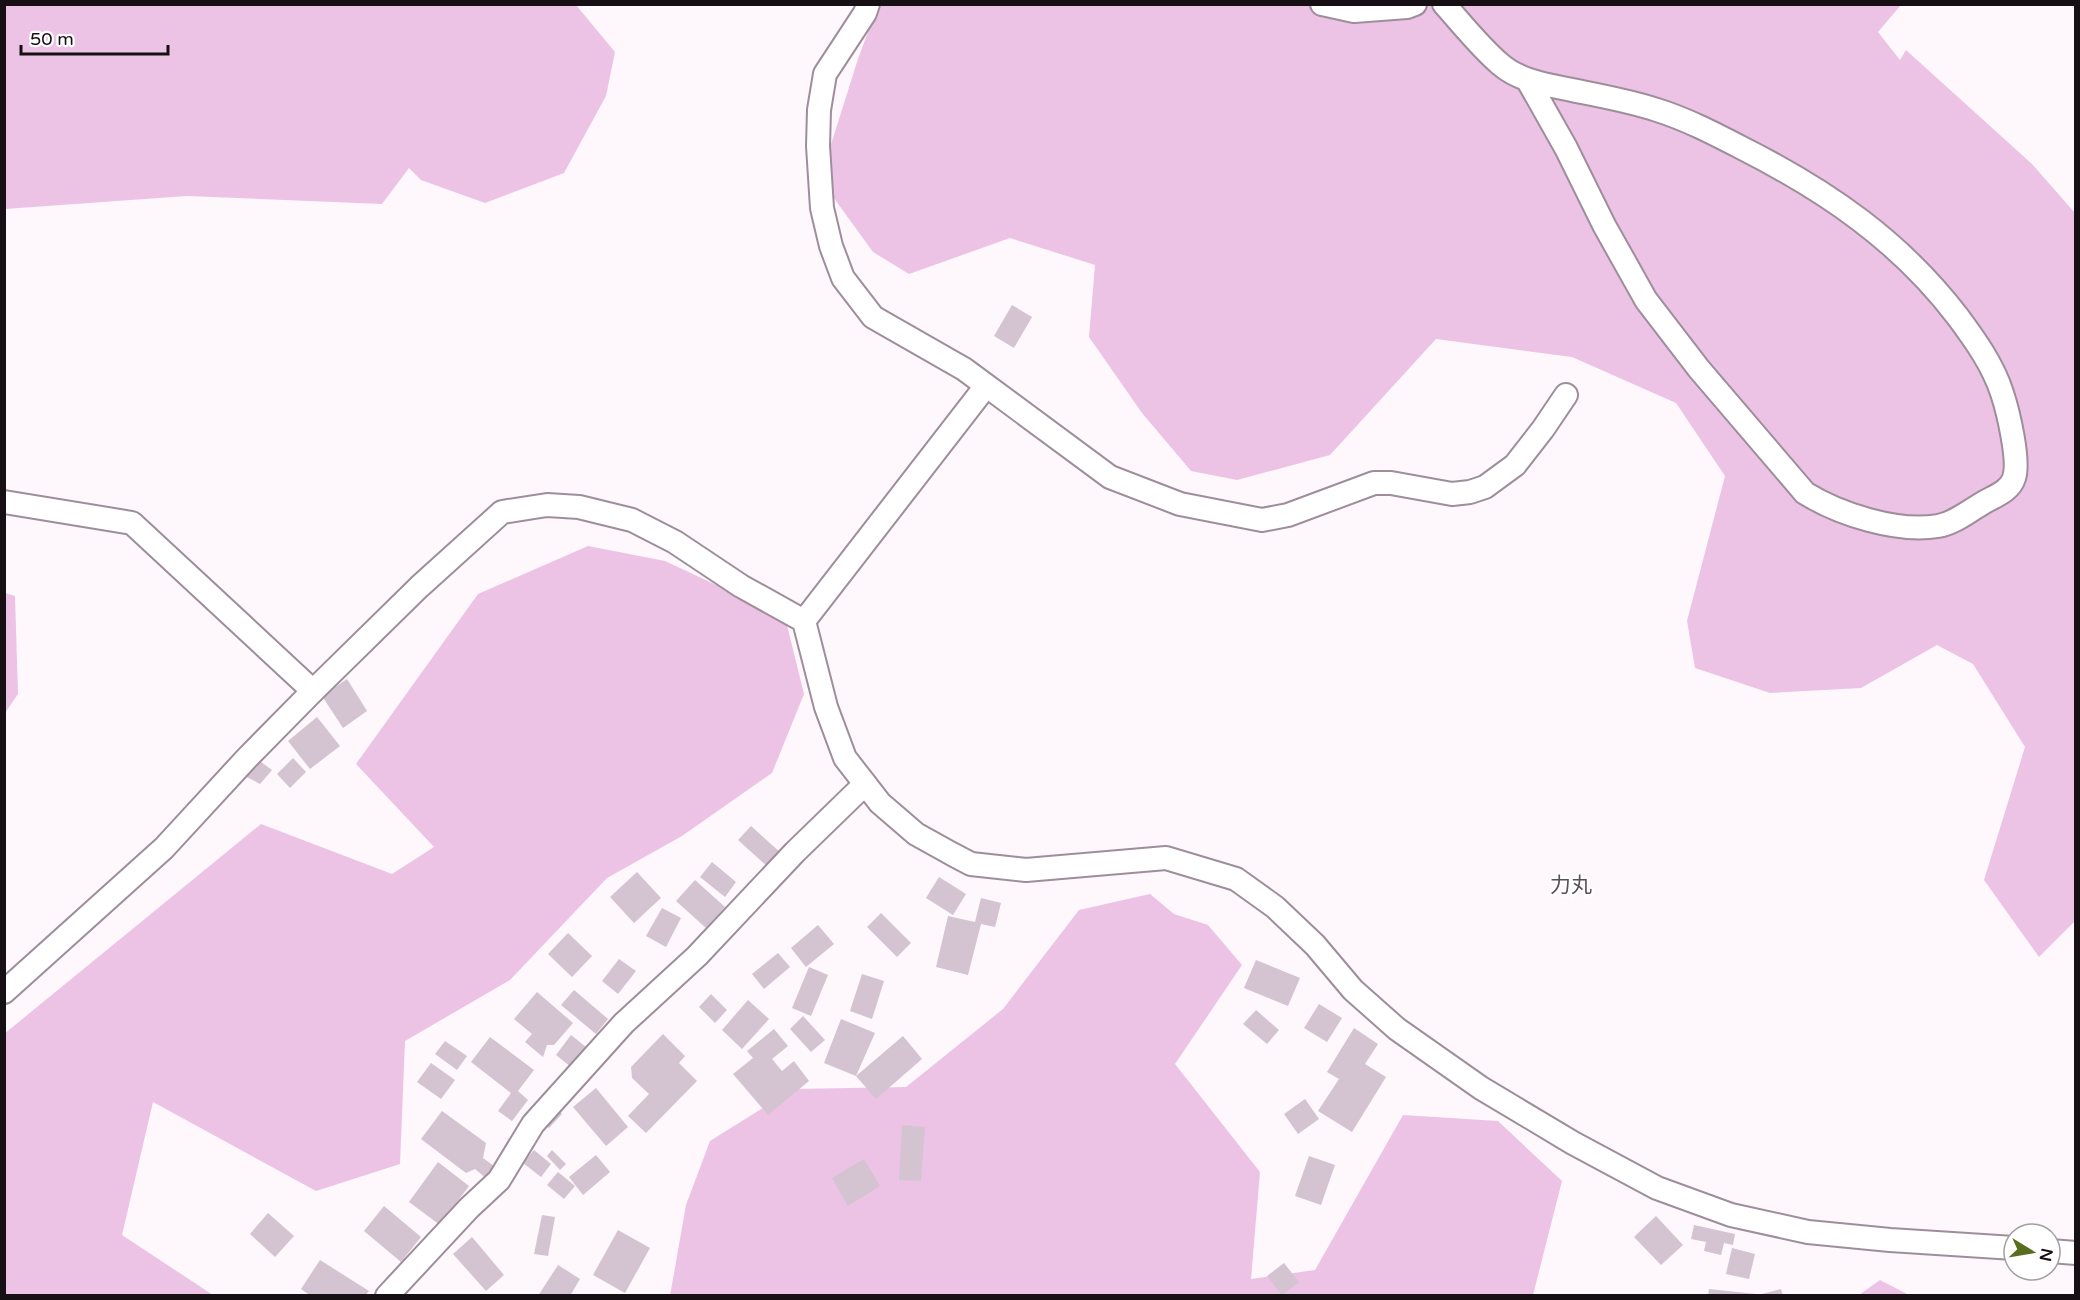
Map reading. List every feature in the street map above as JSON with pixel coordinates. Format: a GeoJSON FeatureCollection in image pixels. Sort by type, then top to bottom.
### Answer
{"type":"FeatureCollection","features":[{"type":"Feature","properties":{"kind":"street"},"geometry":{"type":"LineString","coordinates":[[868,4],[865,13],[825,74],[819,110],[818,146],[822,208],[831,246],[843,278],[873,317],[964,369],[1110,477],[1180,504],[1262,520],[1288,515],[1374,483],[1390,483],[1452,494],[1470,492],[1485,487],[1515,465],[1566,395]]}},
{"type":"Feature","properties":{"kind":"street"},"geometry":{"type":"LineString","coordinates":[[1322,4],[1354,11],[1407,7],[1415,4]]}},
{"type":"Feature","properties":{"kind":"street"},"geometry":{"type":"LineString","coordinates":[[1444,4],[1502,66],[1527,79],[1658,110],[1723,138],[1782,168],[1820,191],[1875,231],[1904,256],[1947,303],[1988,361],[2002,392],[2017,461],[2014,481],[2008,489],[1957,519],[1940,526],[1923,527],[1866,519],[1821,502],[1805,493],[1699,369],[1646,300],[1527,79]]}},
{"type":"Feature","properties":{"kind":"street"},"geometry":{"type":"LineString","coordinates":[[804,621],[986,386]]}},
{"type":"Feature","properties":{"kind":"street"},"geometry":{"type":"LineString","coordinates":[[4,502],[132,523],[313,691]]}},
{"type":"Feature","properties":{"kind":"street"},"geometry":{"type":"LineString","coordinates":[[4,992],[164,848],[313,691],[419,587],[502,512],[547,505],[579,507],[632,520],[675,542],[741,586],[804,621],[826,706],[845,758],[880,803],[916,834],[971,864],[1026,870],[1166,858],[1236,879],[1275,907],[1315,945],[1353,990],[1397,1029],[1481,1088],[1573,1143],[1657,1188],[1731,1215],[1808,1232],[2002,1247]]}},
{"type":"Feature","properties":{"kind":"street"},"geometry":{"type":"LineString","coordinates":[[387,1296],[469,1208],[499,1180],[533,1124],[624,1023],[697,956],[795,852],[865,784]]}},
{"type":"Feature","properties":{"kind":"shaded area"},"geometry":{"type":"Polygon","coordinates":[[[5,4],[576,5],[615,52],[606,96],[564,173],[485,203],[421,180],[409,168],[382,204],[187,196],[5,209],[5,4]]]}},
{"type":"Feature","properties":{"kind":"shaded area"},"geometry":{"type":"Polygon","coordinates":[[[878,5],[1901,5],[1878,32],[1900,60],[1906,50],[2032,164],[2075,213],[2075,921],[2039,957],[1984,880],[2025,747],[1973,664],[1937,645],[1861,688],[1770,693],[1695,668],[1687,621],[1725,476],[1676,403],[1572,357],[1436,339],[1330,455],[1237,480],[1191,471],[1142,413],[1089,337],[1095,265],[1010,238],[909,274],[873,252],[820,179],[858,59],[878,5]]]}},
{"type":"Feature","properties":{"kind":"shaded area"},"geometry":{"type":"Polygon","coordinates":[[[588,546],[665,561],[785,617],[804,694],[772,773],[682,836],[607,878],[510,980],[405,1041],[400,1164],[316,1191],[153,1102],[122,1235],[213,1295],[5,1295],[4,1034],[261,824],[392,874],[434,847],[356,764],[478,594],[588,546]]]}},
{"type":"Feature","properties":{"kind":"shaded area"},"geometry":{"type":"Polygon","coordinates":[[[5,593],[15,596],[18,694],[5,713],[5,593]]]}},
{"type":"Feature","properties":{"kind":"shaded area"},"geometry":{"type":"Polygon","coordinates":[[[1150,894],[1174,914],[1208,925],[1242,965],[1175,1064],[1260,1172],[1251,1279],[1315,1270],[1403,1115],[1498,1121],[1562,1181],[1533,1295],[670,1296],[686,1205],[710,1141],[793,1089],[906,1087],[1003,1009],[1079,910],[1150,894]]]}},
{"type":"Feature","properties":{"kind":"shaded area"},"geometry":{"type":"Polygon","coordinates":[[[1880,1280],[1909,1295],[1859,1295],[1880,1280]]]}},
{"type":"Feature","properties":{"kind":"building"},"geometry":{"type":"Polygon","coordinates":[[[1012,305],[1032,317],[1014,348],[994,336],[1012,305]]]}},
{"type":"Feature","properties":{"kind":"building"},"geometry":{"type":"Polygon","coordinates":[[[347,679],[367,711],[343,728],[322,696],[347,679]]]}},
{"type":"Feature","properties":{"kind":"building"},"geometry":{"type":"Polygon","coordinates":[[[317,717],[340,746],[310,769],[288,741],[317,717]]]}},
{"type":"Feature","properties":{"kind":"building"},"geometry":{"type":"Polygon","coordinates":[[[293,758],[306,772],[290,788],[277,774],[293,758]]]}},
{"type":"Feature","properties":{"kind":"building"},"geometry":{"type":"Polygon","coordinates":[[[257,759],[272,770],[260,784],[245,776],[257,759]]]}},
{"type":"Feature","properties":{"kind":"building"},"geometry":{"type":"Polygon","coordinates":[[[751,826],[781,853],[768,867],[738,840],[751,826]]]}},
{"type":"Feature","properties":{"kind":"building"},"geometry":{"type":"Polygon","coordinates":[[[712,862],[736,882],[725,897],[700,877],[712,862]]]}},
{"type":"Feature","properties":{"kind":"building"},"geometry":{"type":"Polygon","coordinates":[[[637,872],[661,898],[634,923],[610,897],[637,872]]]}},
{"type":"Feature","properties":{"kind":"building"},"geometry":{"type":"Polygon","coordinates":[[[939,877],[966,894],[953,915],[926,898],[939,877]]]}},
{"type":"Feature","properties":{"kind":"building"},"geometry":{"type":"Polygon","coordinates":[[[695,880],[725,907],[706,928],[676,901],[695,880]]]}},
{"type":"Feature","properties":{"kind":"building"},"geometry":{"type":"Polygon","coordinates":[[[981,898],[1001,903],[995,927],[981,924],[968,975],[936,967],[948,916],[975,922],[981,898]]]}},
{"type":"Feature","properties":{"kind":"building"},"geometry":{"type":"Polygon","coordinates":[[[662,908],[681,918],[666,947],[646,936],[662,908]]]}},
{"type":"Feature","properties":{"kind":"building"},"geometry":{"type":"Polygon","coordinates":[[[881,913],[911,943],[897,957],[867,927],[881,913]]]}},
{"type":"Feature","properties":{"kind":"building"},"geometry":{"type":"Polygon","coordinates":[[[818,925],[834,944],[806,967],[791,948],[818,925]]]}},
{"type":"Feature","properties":{"kind":"building"},"geometry":{"type":"Polygon","coordinates":[[[568,933],[592,956],[572,977],[548,954],[568,933]]]}},
{"type":"Feature","properties":{"kind":"building"},"geometry":{"type":"Polygon","coordinates":[[[778,953],[790,967],[764,989],[752,974],[778,953]]]}},
{"type":"Feature","properties":{"kind":"building"},"geometry":{"type":"Polygon","coordinates":[[[619,959],[636,971],[618,994],[602,981],[619,959]]]}},
{"type":"Feature","properties":{"kind":"building"},"geometry":{"type":"Polygon","coordinates":[[[1256,960],[1300,978],[1288,1006],[1244,988],[1256,960]]]}},
{"type":"Feature","properties":{"kind":"building"},"geometry":{"type":"Polygon","coordinates":[[[809,967],[828,975],[811,1016],[792,1008],[809,967]]]}},
{"type":"Feature","properties":{"kind":"building"},"geometry":{"type":"Polygon","coordinates":[[[862,974],[884,981],[872,1019],[850,1011],[862,974]]]}},
{"type":"Feature","properties":{"kind":"building"},"geometry":{"type":"Polygon","coordinates":[[[574,990],[608,1019],[596,1034],[561,1005],[574,990]]]}},
{"type":"Feature","properties":{"kind":"building"},"geometry":{"type":"Polygon","coordinates":[[[537,992],[573,1023],[554,1045],[547,1045],[543,1057],[525,1042],[532,1034],[514,1019],[537,992]]]}},
{"type":"Feature","properties":{"kind":"building"},"geometry":{"type":"Polygon","coordinates":[[[711,994],[727,1010],[715,1023],[699,1007],[711,994]]]}},
{"type":"Feature","properties":{"kind":"building"},"geometry":{"type":"Polygon","coordinates":[[[748,1000],[769,1019],[742,1049],[722,1030],[748,1000]]]}},
{"type":"Feature","properties":{"kind":"building"},"geometry":{"type":"Polygon","coordinates":[[[1319,1004],[1342,1018],[1327,1042],[1304,1028],[1319,1004]]]}},
{"type":"Feature","properties":{"kind":"building"},"geometry":{"type":"Polygon","coordinates":[[[1256,1010],[1279,1030],[1267,1044],[1243,1024],[1256,1010]]]}},
{"type":"Feature","properties":{"kind":"building"},"geometry":{"type":"Polygon","coordinates":[[[803,1016],[825,1040],[811,1052],[790,1029],[803,1016]]]}},
{"type":"Feature","properties":{"kind":"building"},"geometry":{"type":"Polygon","coordinates":[[[841,1019],[875,1033],[856,1076],[824,1063],[841,1019]]]}},
{"type":"Feature","properties":{"kind":"building"},"geometry":{"type":"Polygon","coordinates":[[[1354,1028],[1378,1044],[1365,1064],[1386,1077],[1352,1132],[1318,1111],[1339,1079],[1327,1072],[1354,1028]]]}},
{"type":"Feature","properties":{"kind":"building"},"geometry":{"type":"Polygon","coordinates":[[[774,1029],[788,1046],[772,1059],[782,1071],[794,1061],[809,1081],[768,1115],[733,1074],[753,1058],[747,1051],[774,1029]]]}},
{"type":"Feature","properties":{"kind":"building"},"geometry":{"type":"Polygon","coordinates":[[[663,1034],[685,1056],[679,1063],[697,1081],[646,1133],[628,1116],[649,1094],[632,1078],[631,1067],[663,1034]]]}},
{"type":"Feature","properties":{"kind":"building"},"geometry":{"type":"Polygon","coordinates":[[[571,1035],[586,1047],[571,1067],[556,1055],[571,1035]]]}},
{"type":"Feature","properties":{"kind":"building"},"geometry":{"type":"Polygon","coordinates":[[[903,1036],[922,1059],[876,1099],[856,1076],[903,1036]]]}},
{"type":"Feature","properties":{"kind":"building"},"geometry":{"type":"Polygon","coordinates":[[[490,1037],[534,1070],[518,1091],[528,1100],[512,1121],[498,1111],[511,1093],[471,1062],[490,1037]]]}},
{"type":"Feature","properties":{"kind":"building"},"geometry":{"type":"Polygon","coordinates":[[[445,1041],[467,1056],[457,1070],[435,1054],[445,1041]]]}},
{"type":"Feature","properties":{"kind":"building"},"geometry":{"type":"Polygon","coordinates":[[[431,1063],[455,1080],[441,1099],[417,1082],[431,1063]]]}},
{"type":"Feature","properties":{"kind":"building"},"geometry":{"type":"Polygon","coordinates":[[[596,1088],[628,1127],[606,1146],[573,1107],[596,1088]]]}},
{"type":"Feature","properties":{"kind":"building"},"geometry":{"type":"Polygon","coordinates":[[[1305,1099],[1319,1119],[1298,1134],[1284,1114],[1305,1099]]]}},
{"type":"Feature","properties":{"kind":"building"},"geometry":{"type":"Polygon","coordinates":[[[557,1109],[562,1114],[549,1128],[544,1124],[557,1109]]]}},
{"type":"Feature","properties":{"kind":"building"},"geometry":{"type":"Polygon","coordinates":[[[442,1111],[486,1143],[483,1158],[494,1166],[488,1180],[475,1169],[466,1173],[421,1139],[442,1111]]]}},
{"type":"Feature","properties":{"kind":"building"},"geometry":{"type":"Polygon","coordinates":[[[902,1125],[925,1127],[921,1181],[899,1180],[902,1125]]]}},
{"type":"Feature","properties":{"kind":"building"},"geometry":{"type":"Polygon","coordinates":[[[534,1150],[551,1164],[541,1177],[523,1163],[534,1150]]]}},
{"type":"Feature","properties":{"kind":"building"},"geometry":{"type":"Polygon","coordinates":[[[552,1150],[566,1164],[560,1170],[547,1156],[552,1150]]]}},
{"type":"Feature","properties":{"kind":"building"},"geometry":{"type":"Polygon","coordinates":[[[596,1155],[610,1172],[583,1195],[569,1177],[596,1155]]]}},
{"type":"Feature","properties":{"kind":"building"},"geometry":{"type":"Polygon","coordinates":[[[1309,1156],[1335,1165],[1321,1205],[1295,1196],[1309,1156]]]}},
{"type":"Feature","properties":{"kind":"building"},"geometry":{"type":"Polygon","coordinates":[[[864,1159],[880,1186],[848,1206],[832,1178],[864,1159]]]}},
{"type":"Feature","properties":{"kind":"building"},"geometry":{"type":"Polygon","coordinates":[[[438,1162],[469,1186],[440,1225],[409,1202],[438,1162]]]}},
{"type":"Feature","properties":{"kind":"building"},"geometry":{"type":"Polygon","coordinates":[[[558,1172],[575,1186],[564,1199],[547,1185],[558,1172]]]}},
{"type":"Feature","properties":{"kind":"building"},"geometry":{"type":"Polygon","coordinates":[[[384,1206],[421,1237],[401,1262],[364,1231],[384,1206]]]}},
{"type":"Feature","properties":{"kind":"building"},"geometry":{"type":"Polygon","coordinates":[[[268,1213],[294,1236],[275,1257],[250,1234],[268,1213]]]}},
{"type":"Feature","properties":{"kind":"building"},"geometry":{"type":"Polygon","coordinates":[[[542,1215],[555,1217],[548,1256],[534,1254],[542,1215]]]}},
{"type":"Feature","properties":{"kind":"building"},"geometry":{"type":"Polygon","coordinates":[[[1656,1216],[1683,1245],[1661,1265],[1634,1237],[1656,1216]]]}},
{"type":"Feature","properties":{"kind":"building"},"geometry":{"type":"Polygon","coordinates":[[[1694,1225],[1735,1234],[1733,1245],[1724,1243],[1721,1255],[1704,1251],[1706,1242],[1691,1239],[1694,1225]]]}},
{"type":"Feature","properties":{"kind":"building"},"geometry":{"type":"Polygon","coordinates":[[[618,1230],[650,1248],[625,1293],[593,1275],[618,1230]]]}},
{"type":"Feature","properties":{"kind":"building"},"geometry":{"type":"Polygon","coordinates":[[[472,1237],[504,1275],[486,1291],[453,1254],[472,1237]]]}},
{"type":"Feature","properties":{"kind":"building"},"geometry":{"type":"Polygon","coordinates":[[[1732,1248],[1755,1254],[1749,1279],[1726,1274],[1732,1248]]]}},
{"type":"Feature","properties":{"kind":"building"},"geometry":{"type":"Polygon","coordinates":[[[320,1260],[369,1291],[365,1296],[311,1296],[301,1289],[320,1260]]]}},
{"type":"Feature","properties":{"kind":"building"},"geometry":{"type":"Polygon","coordinates":[[[1284,1263],[1299,1282],[1282,1295],[1267,1276],[1284,1263]]]}},
{"type":"Feature","properties":{"kind":"building"},"geometry":{"type":"Polygon","coordinates":[[[558,1265],[580,1279],[570,1296],[538,1296],[558,1265]]]}},
{"type":"Feature","properties":{"kind":"building"},"geometry":{"type":"Polygon","coordinates":[[[1709,1289],[1756,1294],[1756,1296],[1708,1296],[1709,1289]]]}},
{"type":"Feature","properties":{"kind":"building"},"geometry":{"type":"Polygon","coordinates":[[[1781,1289],[1783,1296],[1758,1296],[1758,1295],[1781,1289]]]}},
{"type":"Feature","properties":{"kind":"district","name":"力丸"},"geometry":{"type":"Point","coordinates":[1571,885]}}]}
